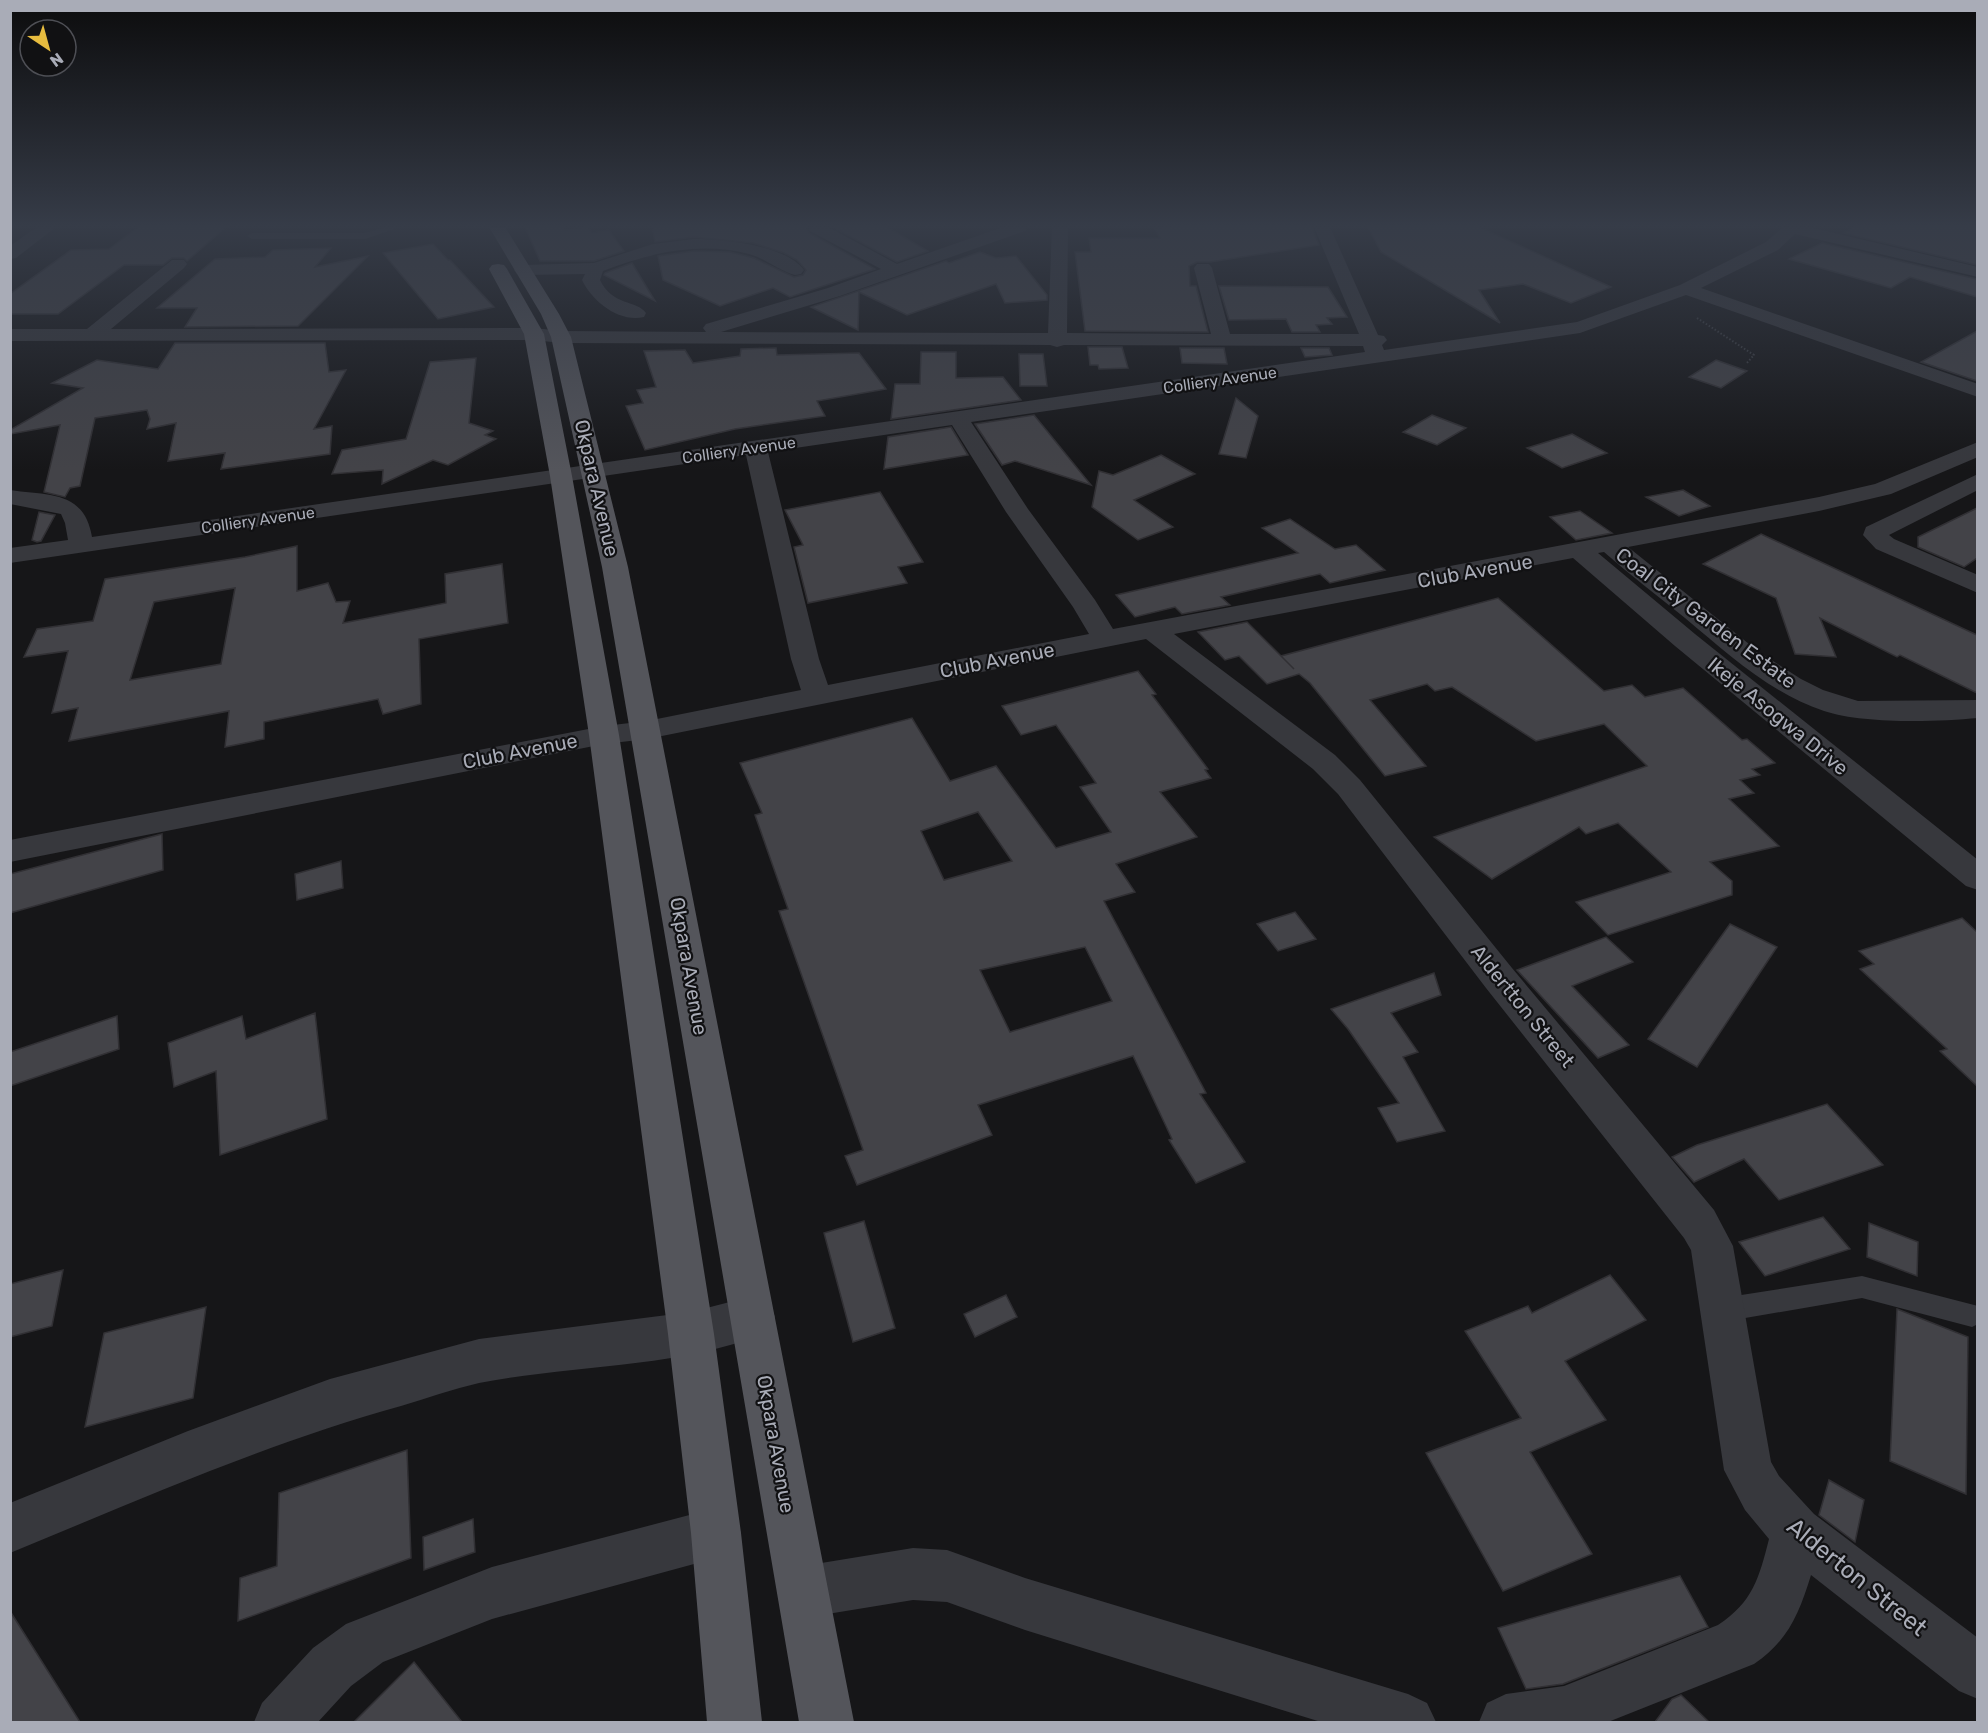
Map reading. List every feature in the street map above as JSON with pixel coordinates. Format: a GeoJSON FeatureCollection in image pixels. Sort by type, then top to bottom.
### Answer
{"type":"FeatureCollection","features":[{"type":"Feature","properties":{"kind":"main road","name":"Okpara Avenue"},"geometry":{"type":"LineString","coordinates":[[530,308],[548,336]]}},
{"type":"Feature","properties":{"kind":"main road","name":"Okpara Avenue"},"geometry":{"type":"LineString","coordinates":[[546,308],[550,314],[548,336],[577,473],[604,735],[691,1334],[716,1533],[735,1722]]}},
{"type":"Feature","properties":{"kind":"main road","name":"Okpara Avenue"},"geometry":{"type":"LineString","coordinates":[[577,473],[615,567],[827,1722]]}},
{"type":"Feature","properties":{"kind":"street"},"geometry":{"type":"LineString","coordinates":[[93,334],[125,308]]}},
{"type":"Feature","properties":{"kind":"street"},"geometry":{"type":"LineString","coordinates":[[620,308],[637,313]]}},
{"type":"Feature","properties":{"kind":"street"},"geometry":{"type":"LineString","coordinates":[[676,338],[783,308],[780,323],[781,339]]}},
{"type":"Feature","properties":{"kind":"street"},"geometry":{"type":"LineString","coordinates":[[1057,341],[1058,308]]}},
{"type":"Feature","properties":{"kind":"street"},"geometry":{"type":"LineString","coordinates":[[1214,308],[1222,340]]}},
{"type":"Feature","properties":{"kind":"street"},"geometry":{"type":"LineString","coordinates":[[10,335],[1222,340],[1374,349],[1356,308]]}},
{"type":"Feature","properties":{"kind":"street","name":"Colliery Avenue"},"geometry":{"type":"LineString","coordinates":[[10,556],[958,418],[1374,349],[1466,341],[1580,327],[1635,308]]}},
{"type":"Feature","properties":{"kind":"street"},"geometry":{"type":"LineString","coordinates":[[1740,308],[1977,391]]}},
{"type":"Feature","properties":{"kind":"street"},"geometry":{"type":"LineString","coordinates":[[958,418],[1018,512],[1086,606],[1105,639]]}},
{"type":"Feature","properties":{"kind":"street"},"geometry":{"type":"LineString","coordinates":[[756,448],[801,642],[817,696]]}},
{"type":"Feature","properties":{"kind":"street","name":"Club Avenue"},"geometry":{"type":"LineString","coordinates":[[10,851],[604,735],[646,730],[1151,630],[1580,551],[1819,504],[1883,489],[1977,449]]}},
{"type":"Feature","properties":{"kind":"street"},"geometry":{"type":"LineString","coordinates":[[1977,481],[1882,527],[1875,532],[1875,536],[1885,544],[1977,585]]}},
{"type":"Feature","properties":{"kind":"street"},"geometry":{"type":"LineString","coordinates":[[10,497],[64,506],[71,510],[75,515],[81,546]]}},
{"type":"Feature","properties":{"kind":"street","name":"Coal City Garden Estate"},"geometry":{"type":"LineString","coordinates":[[1610,545],[1720,635],[1789,684],[1813,697],[1843,708],[1858,710],[1977,709]]}},
{"type":"Feature","properties":{"kind":"street","name":"Ikeje Asogwa Drive"},"geometry":{"type":"LineString","coordinates":[[1580,551],[1703,655],[1977,878]]}},
{"type":"Feature","properties":{"kind":"street","name":"Aldertton Street"},"geometry":{"type":"LineString","coordinates":[[1151,630],[1324,762],[1349,787],[1499,978],[1699,1224],[1712,1246],[1748,1470]]}},
{"type":"Feature","properties":{"kind":"street"},"geometry":{"type":"LineString","coordinates":[[10,1528],[21,1526],[188,1455],[330,1402],[479,1362],[691,1334],[753,1317]]}},
{"type":"Feature","properties":{"kind":"street","name":"Alderton Street"},"geometry":{"type":"LineString","coordinates":[[1748,1470],[1762,1493],[1796,1532],[1977,1672]]}},
{"type":"Feature","properties":{"kind":"street"},"geometry":{"type":"LineString","coordinates":[[1506,1722],[1564,1713],[1735,1645],[1757,1630],[1771,1610],[1785,1577],[1796,1532]]}},
{"type":"Feature","properties":{"kind":"street"},"geometry":{"type":"LineString","coordinates":[[281,1722],[332,1667],[365,1643],[492,1593],[716,1533]]}},
{"type":"Feature","properties":{"kind":"street"},"geometry":{"type":"LineString","coordinates":[[803,1592],[913,1574],[947,1576],[1025,1604],[1408,1722]]}},
{"type":"Feature","properties":{"kind":"lane"},"geometry":{"type":"LineString","coordinates":[[1722,1310],[1862,1287],[1972,1315]]}},
{"type":"Feature","properties":{"kind":"path"},"geometry":{"type":"LineString","coordinates":[[1679,308],[1754,355],[1746,364]]}},
{"type":"Feature","properties":{"kind":"building"},"geometry":{"type":"Polygon","coordinates":[[[10,308],[66,308],[58,314],[10,314],[10,308]]]}},
{"type":"Feature","properties":{"kind":"building"},"geometry":{"type":"Polygon","coordinates":[[[157,308],[316,308],[298,326],[185,327],[197,308],[157,308]]]}},
{"type":"Feature","properties":{"kind":"building"},"geometry":{"type":"Polygon","coordinates":[[[429,308],[490,308],[438,319],[429,308]]]}},
{"type":"Feature","properties":{"kind":"building"},"geometry":{"type":"Polygon","coordinates":[[[813,308],[859,308],[858,330],[813,308]]]}},
{"type":"Feature","properties":{"kind":"building"},"geometry":{"type":"Polygon","coordinates":[[[892,308],[927,308],[907,315],[892,308]]]}},
{"type":"Feature","properties":{"kind":"building"},"geometry":{"type":"Polygon","coordinates":[[[1082,308],[1202,308],[1208,332],[1085,331],[1082,308]]]}},
{"type":"Feature","properties":{"kind":"building"},"geometry":{"type":"Polygon","coordinates":[[[1225,308],[1341,308],[1347,317],[1327,318],[1332,324],[1316,325],[1320,332],[1292,332],[1286,319],[1229,320],[1225,308]]]}},
{"type":"Feature","properties":{"kind":"building"},"geometry":{"type":"Polygon","coordinates":[[[1475,308],[1490,308],[1500,323],[1475,308]]]}},
{"type":"Feature","properties":{"kind":"building"},"geometry":{"type":"Polygon","coordinates":[[[1977,331],[1977,381],[1921,362],[1977,331]]]}},
{"type":"Feature","properties":{"kind":"building"},"geometry":{"type":"Polygon","coordinates":[[[175,343],[325,343],[329,372],[346,370],[314,429],[332,426],[330,454],[221,469],[225,453],[168,461],[176,423],[147,429],[150,419],[147,410],[95,418],[80,486],[70,488],[65,497],[44,492],[60,425],[11,434],[10,430],[83,388],[52,383],[97,360],[158,369],[175,343]]]}},
{"type":"Feature","properties":{"kind":"building"},"geometry":{"type":"Polygon","coordinates":[[[1088,347],[1122,347],[1128,368],[1099,369],[1098,365],[1090,365],[1088,347]]]}},
{"type":"Feature","properties":{"kind":"building"},"geometry":{"type":"Polygon","coordinates":[[[776,348],[777,355],[859,353],[886,389],[817,401],[825,416],[735,429],[645,450],[626,406],[643,403],[637,390],[656,387],[644,351],[685,350],[693,363],[740,356],[741,349],[776,348]]]}},
{"type":"Feature","properties":{"kind":"building"},"geometry":{"type":"Polygon","coordinates":[[[1180,348],[1224,348],[1227,364],[1182,363],[1180,348]]]}},
{"type":"Feature","properties":{"kind":"building"},"geometry":{"type":"Polygon","coordinates":[[[1301,348],[1329,348],[1332,355],[1305,357],[1301,348]]]}},
{"type":"Feature","properties":{"kind":"building"},"geometry":{"type":"Polygon","coordinates":[[[921,352],[956,352],[956,378],[1003,377],[1021,400],[891,419],[895,384],[920,384],[921,352]]]}},
{"type":"Feature","properties":{"kind":"building"},"geometry":{"type":"Polygon","coordinates":[[[1019,354],[1043,354],[1047,386],[1020,386],[1019,354]]]}},
{"type":"Feature","properties":{"kind":"building"},"geometry":{"type":"Polygon","coordinates":[[[476,358],[469,423],[493,431],[485,435],[496,439],[448,465],[433,460],[382,484],[383,470],[332,474],[342,450],[406,439],[430,362],[476,358]]]}},
{"type":"Feature","properties":{"kind":"building"},"geometry":{"type":"Polygon","coordinates":[[[1716,360],[1747,371],[1721,388],[1689,377],[1716,360]]]}},
{"type":"Feature","properties":{"kind":"building"},"geometry":{"type":"Polygon","coordinates":[[[1236,398],[1258,416],[1246,458],[1219,454],[1236,398]]]}},
{"type":"Feature","properties":{"kind":"building"},"geometry":{"type":"Polygon","coordinates":[[[1034,415],[1091,485],[1015,461],[1002,465],[975,424],[1034,415]]]}},
{"type":"Feature","properties":{"kind":"building"},"geometry":{"type":"Polygon","coordinates":[[[1432,415],[1466,428],[1437,445],[1403,432],[1432,415]]]}},
{"type":"Feature","properties":{"kind":"building"},"geometry":{"type":"Polygon","coordinates":[[[951,427],[968,455],[884,469],[888,437],[951,427]]]}},
{"type":"Feature","properties":{"kind":"building"},"geometry":{"type":"Polygon","coordinates":[[[1572,434],[1607,453],[1562,468],[1527,448],[1572,434]]]}},
{"type":"Feature","properties":{"kind":"building"},"geometry":{"type":"Polygon","coordinates":[[[1161,455],[1195,474],[1134,500],[1173,527],[1138,540],[1092,507],[1099,471],[1113,475],[1161,455]]]}},
{"type":"Feature","properties":{"kind":"building"},"geometry":{"type":"Polygon","coordinates":[[[1683,490],[1710,506],[1679,516],[1646,497],[1683,490]]]}},
{"type":"Feature","properties":{"kind":"building"},"geometry":{"type":"Polygon","coordinates":[[[880,492],[923,562],[898,567],[907,583],[808,603],[794,547],[803,545],[785,510],[880,492]]]}},
{"type":"Feature","properties":{"kind":"building"},"geometry":{"type":"Polygon","coordinates":[[[1977,508],[1977,558],[1964,567],[1918,547],[1918,537],[1977,508]]]}},
{"type":"Feature","properties":{"kind":"building"},"geometry":{"type":"Polygon","coordinates":[[[1580,511],[1612,533],[1576,540],[1550,517],[1580,511]]]}},
{"type":"Feature","properties":{"kind":"building"},"geometry":{"type":"Polygon","coordinates":[[[39,512],[55,515],[41,541],[37,542],[32,540],[39,512]]]}},
{"type":"Feature","properties":{"kind":"building"},"geometry":{"type":"Polygon","coordinates":[[[1290,519],[1335,549],[1356,545],[1385,570],[1330,583],[1320,574],[1221,597],[1230,605],[1182,614],[1175,607],[1135,617],[1116,595],[1298,553],[1262,528],[1290,519]]]}},
{"type":"Feature","properties":{"kind":"building"},"geometry":{"type":"Polygon","coordinates":[[[1761,534],[1977,635],[1977,693],[1900,655],[1897,657],[1820,618],[1836,657],[1795,654],[1776,598],[1703,564],[1761,534]]]}},
{"type":"Feature","properties":{"kind":"building"},"geometry":{"type":"Polygon","coordinates":[[[297,546],[297,591],[328,583],[336,602],[350,601],[343,623],[446,603],[445,574],[502,564],[508,623],[419,639],[421,704],[383,714],[378,699],[264,722],[264,739],[225,747],[229,711],[69,741],[78,708],[52,713],[68,651],[24,657],[37,629],[93,621],[105,579],[245,557],[297,546]],[[235,588],[154,602],[130,680],[221,664],[235,588]]]}},
{"type":"Feature","properties":{"kind":"building"},"geometry":{"type":"Polygon","coordinates":[[[1498,598],[1604,691],[1632,685],[1645,697],[1683,688],[1742,740],[1747,739],[1775,763],[1752,769],[1760,775],[1740,780],[1754,793],[1729,799],[1779,846],[1710,862],[1732,881],[1732,895],[1608,935],[1576,902],[1671,872],[1618,823],[1586,834],[1579,827],[1492,879],[1434,837],[1647,766],[1604,724],[1536,741],[1452,687],[1435,691],[1427,684],[1370,700],[1426,766],[1385,776],[1310,683],[1299,674],[1267,684],[1239,656],[1225,660],[1198,632],[1247,622],[1281,656],[1498,598]]]}},
{"type":"Feature","properties":{"kind":"building"},"geometry":{"type":"Polygon","coordinates":[[[1138,671],[1156,694],[1152,695],[1208,769],[1205,770],[1211,778],[1160,792],[1197,837],[1116,864],[1135,892],[1104,901],[1206,1093],[1200,1094],[1245,1162],[1196,1183],[1169,1140],[1172,1139],[1133,1056],[978,1105],[992,1135],[857,1185],[845,1156],[863,1150],[779,911],[788,909],[755,815],[762,813],[740,763],[912,718],[950,781],[996,766],[1056,848],[1111,832],[1080,787],[1096,783],[1056,725],[1021,735],[1002,706],[1138,671]],[[978,812],[921,831],[944,880],[1012,861],[978,812]],[[1085,947],[980,970],[1010,1032],[1112,1001],[1085,947]]]}},
{"type":"Feature","properties":{"kind":"building"},"geometry":{"type":"Polygon","coordinates":[[[162,834],[163,870],[10,913],[10,874],[162,834]]]}},
{"type":"Feature","properties":{"kind":"building"},"geometry":{"type":"Polygon","coordinates":[[[341,861],[343,888],[297,900],[295,874],[341,861]]]}},
{"type":"Feature","properties":{"kind":"building"},"geometry":{"type":"Polygon","coordinates":[[[1295,912],[1316,939],[1278,951],[1257,924],[1295,912]]]}},
{"type":"Feature","properties":{"kind":"building"},"geometry":{"type":"Polygon","coordinates":[[[1962,918],[1977,932],[1977,1086],[1940,1051],[1947,1049],[1860,969],[1874,964],[1859,951],[1962,918]]]}},
{"type":"Feature","properties":{"kind":"building"},"geometry":{"type":"Polygon","coordinates":[[[1730,924],[1777,947],[1697,1067],[1648,1039],[1730,924]]]}},
{"type":"Feature","properties":{"kind":"building"},"geometry":{"type":"Polygon","coordinates":[[[1606,937],[1633,962],[1572,986],[1629,1045],[1598,1058],[1517,970],[1606,937]]]}},
{"type":"Feature","properties":{"kind":"building"},"geometry":{"type":"Polygon","coordinates":[[[1434,973],[1441,995],[1391,1013],[1418,1052],[1403,1057],[1445,1131],[1397,1142],[1378,1108],[1399,1103],[1348,1029],[1331,1009],[1434,973]]]}},
{"type":"Feature","properties":{"kind":"building"},"geometry":{"type":"Polygon","coordinates":[[[315,1013],[327,1119],[220,1155],[216,1071],[174,1087],[168,1043],[242,1016],[246,1039],[315,1013]]]}},
{"type":"Feature","properties":{"kind":"building"},"geometry":{"type":"Polygon","coordinates":[[[117,1016],[119,1049],[10,1086],[10,1052],[117,1016]]]}},
{"type":"Feature","properties":{"kind":"building"},"geometry":{"type":"Polygon","coordinates":[[[1827,1104],[1883,1165],[1779,1200],[1744,1159],[1694,1182],[1672,1157],[1697,1145],[1827,1104]]]}},
{"type":"Feature","properties":{"kind":"building"},"geometry":{"type":"Polygon","coordinates":[[[1823,1217],[1850,1249],[1765,1276],[1739,1242],[1823,1217]]]}},
{"type":"Feature","properties":{"kind":"building"},"geometry":{"type":"Polygon","coordinates":[[[864,1221],[895,1328],[853,1342],[824,1233],[864,1221]]]}},
{"type":"Feature","properties":{"kind":"building"},"geometry":{"type":"Polygon","coordinates":[[[1869,1223],[1918,1242],[1917,1276],[1867,1257],[1869,1223]]]}},
{"type":"Feature","properties":{"kind":"building"},"geometry":{"type":"Polygon","coordinates":[[[63,1270],[52,1326],[10,1337],[10,1284],[63,1270]]]}},
{"type":"Feature","properties":{"kind":"building"},"geometry":{"type":"Polygon","coordinates":[[[1610,1275],[1646,1320],[1565,1361],[1606,1420],[1530,1452],[1592,1554],[1503,1591],[1426,1453],[1521,1418],[1465,1331],[1528,1306],[1532,1313],[1610,1275]]]}},
{"type":"Feature","properties":{"kind":"building"},"geometry":{"type":"Polygon","coordinates":[[[1006,1295],[1017,1317],[975,1337],[964,1314],[1006,1295]]]}},
{"type":"Feature","properties":{"kind":"building"},"geometry":{"type":"Polygon","coordinates":[[[206,1307],[193,1398],[85,1427],[104,1333],[206,1307]]]}},
{"type":"Feature","properties":{"kind":"building"},"geometry":{"type":"Polygon","coordinates":[[[1897,1309],[1968,1337],[1966,1494],[1890,1461],[1897,1309]]]}},
{"type":"Feature","properties":{"kind":"building"},"geometry":{"type":"Polygon","coordinates":[[[407,1450],[411,1558],[238,1621],[240,1578],[277,1566],[279,1493],[407,1450]]]}},
{"type":"Feature","properties":{"kind":"building"},"geometry":{"type":"Polygon","coordinates":[[[1829,1480],[1864,1500],[1855,1542],[1819,1515],[1829,1480]]]}},
{"type":"Feature","properties":{"kind":"building"},"geometry":{"type":"Polygon","coordinates":[[[473,1519],[475,1552],[424,1570],[423,1537],[473,1519]]]}},
{"type":"Feature","properties":{"kind":"building"},"geometry":{"type":"Polygon","coordinates":[[[1680,1576],[1708,1627],[1563,1684],[1526,1689],[1498,1628],[1680,1576]]]}},
{"type":"Feature","properties":{"kind":"building"},"geometry":{"type":"Polygon","coordinates":[[[10,1611],[80,1722],[10,1722],[10,1611]]]}},
{"type":"Feature","properties":{"kind":"building"},"geometry":{"type":"Polygon","coordinates":[[[414,1662],[462,1722],[354,1722],[414,1662]]]}},
{"type":"Feature","properties":{"kind":"building"},"geometry":{"type":"Polygon","coordinates":[[[1681,1695],[1709,1722],[1655,1722],[1672,1699],[1681,1695]]]}}]}
